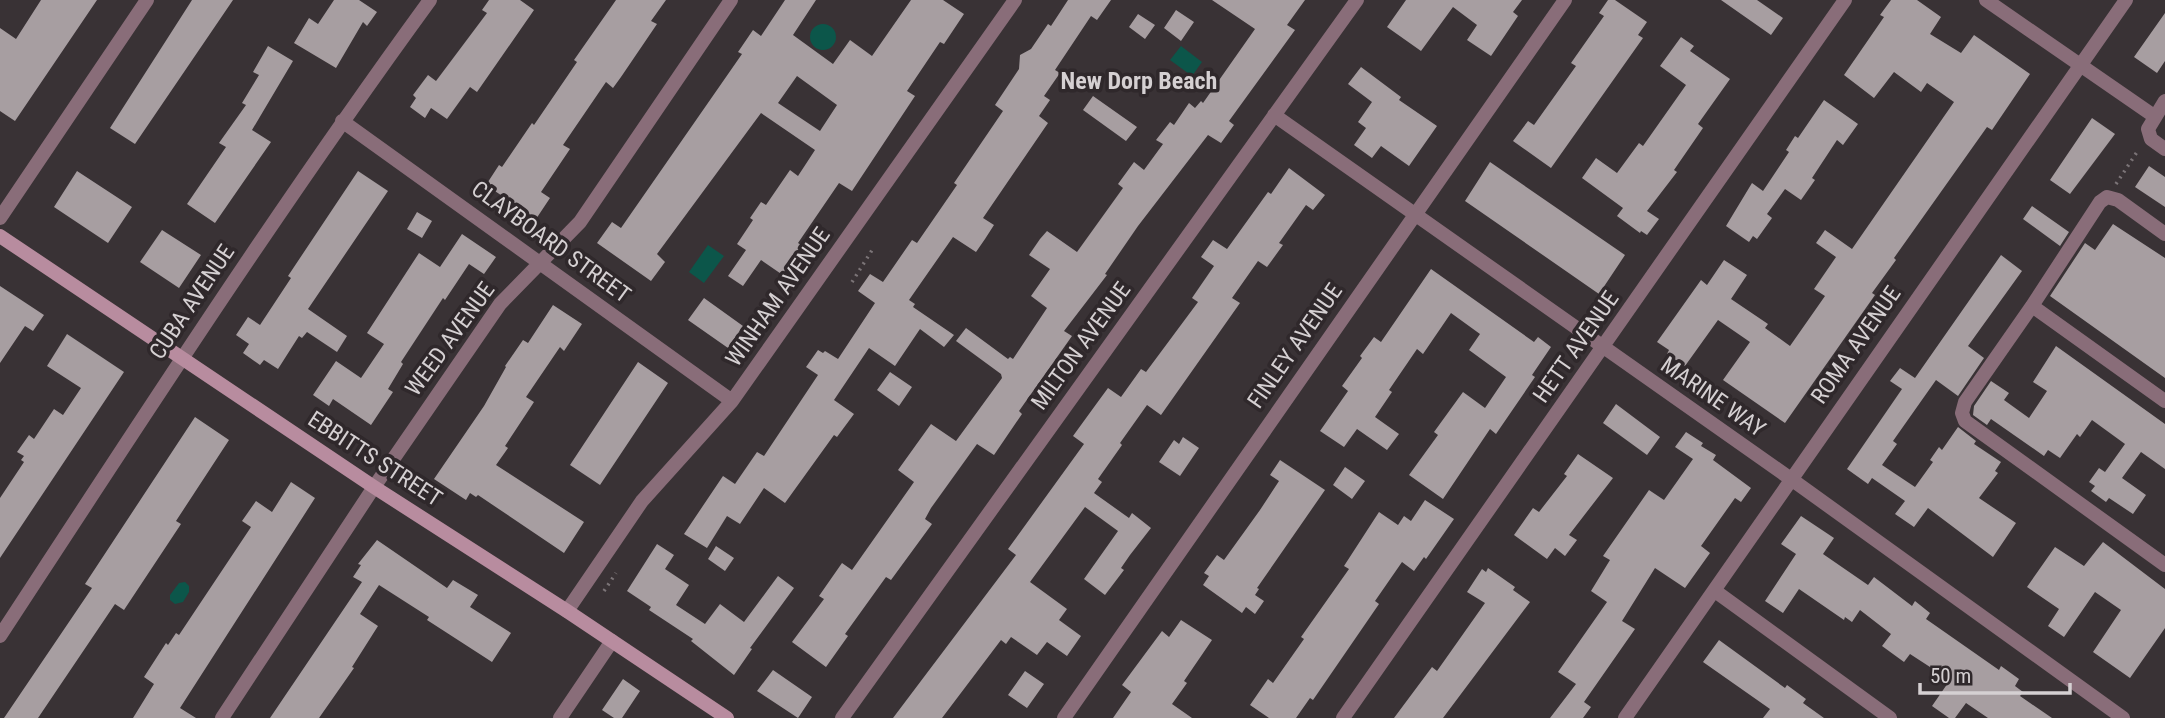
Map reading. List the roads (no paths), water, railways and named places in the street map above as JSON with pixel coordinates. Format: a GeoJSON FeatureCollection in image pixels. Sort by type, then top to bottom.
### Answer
{"type":"FeatureCollection","features":[{"type":"Feature","properties":{"kind":"street"},"geometry":{"type":"LineString","coordinates":[[0,218],[147,0]]}},
{"type":"Feature","properties":{"kind":"street","name":"CUBA AVENUE"},"geometry":{"type":"LineString","coordinates":[[0,636],[181,358],[342,121],[430,0]]}},
{"type":"Feature","properties":{"kind":"street","name":"WEED AVENUE"},"geometry":{"type":"LineString","coordinates":[[222,718],[374,487],[500,304],[580,222],[731,0]]}},
{"type":"Feature","properties":{"kind":"street","name":"WINHAM AVENUE"},"geometry":{"type":"LineString","coordinates":[[567,611],[642,501],[733,401],[1015,0]]}},
{"type":"Feature","properties":{"kind":"street","name":"MILTON AVENUE"},"geometry":{"type":"LineString","coordinates":[[842,718],[1357,0]]}},
{"type":"Feature","properties":{"kind":"street","name":"FINLEY AVENUE"},"geometry":{"type":"LineString","coordinates":[[1064,718],[1565,0]]}},
{"type":"Feature","properties":{"kind":"street","name":"HETT AVENUE"},"geometry":{"type":"LineString","coordinates":[[1343,718],[1845,0]]}},
{"type":"Feature","properties":{"kind":"street"},"geometry":{"type":"LineString","coordinates":[[1986,0],[2154,116]]}},
{"type":"Feature","properties":{"kind":"street","name":"ROMA AVENUE"},"geometry":{"type":"LineString","coordinates":[[1625,718],[2126,0]]}},
{"type":"Feature","properties":{"kind":"street"},"geometry":{"type":"LineString","coordinates":[[2165,101],[2149,124],[2145,140],[2165,149]]}},
{"type":"Feature","properties":{"kind":"street","name":"MARINE WAY"},"geometry":{"type":"LineString","coordinates":[[1275,115],[2123,718]]}},
{"type":"Feature","properties":{"kind":"street","name":"CLAYBOARD STREET"},"geometry":{"type":"LineString","coordinates":[[342,121],[733,401]]}},
{"type":"Feature","properties":{"kind":"street"},"geometry":{"type":"LineString","coordinates":[[2165,234],[2110,192],[2100,202],[1965,402],[1962,412],[1965,421],[2165,565]]}},
{"type":"Feature","properties":{"kind":"street","name":"EBBITTS STREET"},"geometry":{"type":"LineString","coordinates":[[0,236],[374,487],[727,718]]}},
{"type":"Feature","properties":{"kind":"street"},"geometry":{"type":"LineString","coordinates":[[2032,306],[2165,401]]}},
{"type":"Feature","properties":{"kind":"street"},"geometry":{"type":"LineString","coordinates":[[1714,591],[1891,718]]}},
{"type":"Feature","properties":{"kind":"street"},"geometry":{"type":"LineString","coordinates":[[560,718],[612,642]]}},
{"type":"Feature","properties":{"kind":"district","name":"New Dorp Beach"},"geometry":{"type":"Point","coordinates":[1139,81]}}]}
